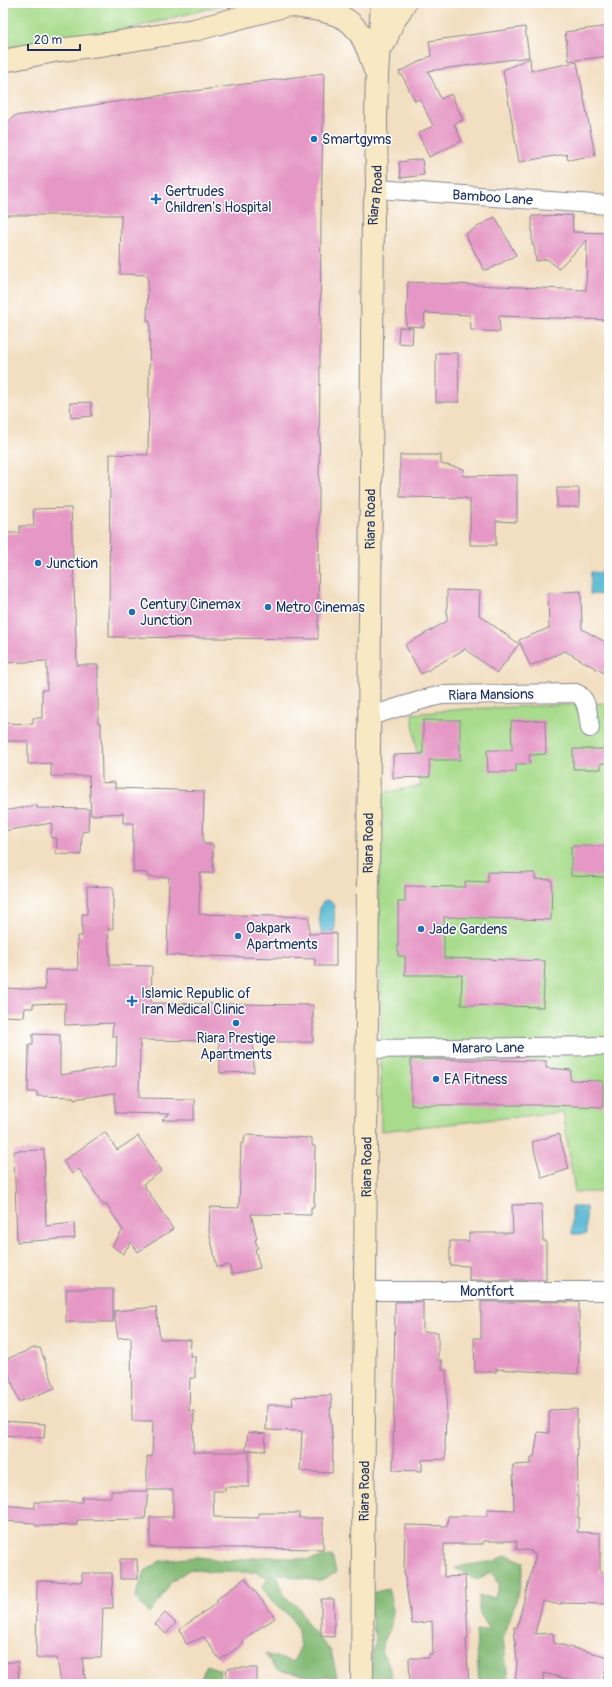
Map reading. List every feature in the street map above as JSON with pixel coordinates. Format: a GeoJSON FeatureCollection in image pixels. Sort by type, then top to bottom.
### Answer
{"type":"FeatureCollection","features":[{"type":"Feature","properties":{"kind":"street","name":"Riara Road"},"geometry":{"type":"LineString","coordinates":[[362,1684],[366,1291],[366,1049],[371,359],[373,214],[377,189],[376,118],[382,3]]}},
{"type":"Feature","properties":{"kind":"street"},"geometry":{"type":"LineString","coordinates":[[378,69],[392,24],[405,3]]}},
{"type":"Feature","properties":{"kind":"street"},"geometry":{"type":"LineString","coordinates":[[3,61],[60,50],[194,30],[291,4],[321,10],[349,20],[360,32],[378,69]]}},
{"type":"Feature","properties":{"kind":"street","name":"Bamboo Lane"},"geometry":{"type":"LineString","coordinates":[[377,189],[609,205]]}},
{"type":"Feature","properties":{"kind":"street","name":"Riara Mansions"},"geometry":{"type":"LineString","coordinates":[[369,716],[421,699],[442,695],[576,693],[581,695],[585,700],[590,728]]}},
{"type":"Feature","properties":{"kind":"street","name":"Mararo Lane"},"geometry":{"type":"LineString","coordinates":[[366,1049],[609,1046]]}},
{"type":"Feature","properties":{"kind":"street","name":"Montfort"},"geometry":{"type":"LineString","coordinates":[[366,1291],[609,1291]]}},
{"type":"Feature","properties":{"kind":"green space"},"geometry":{"type":"Polygon","coordinates":[[[3,3],[231,3],[124,30],[3,48],[3,3]]]}},
{"type":"Feature","properties":{"kind":"green space"},"geometry":{"type":"Polygon","coordinates":[[[609,703],[609,1192],[575,1192],[563,1112],[381,1131],[381,1029],[377,794],[421,786],[412,714],[464,709],[609,703]]]}},
{"type":"Feature","properties":{"kind":"green space"},"geometry":{"type":"Polygon","coordinates":[[[507,1555],[524,1562],[519,1591],[503,1639],[508,1679],[507,1684],[479,1684],[476,1631],[490,1630],[479,1612],[479,1596],[495,1598],[499,1584],[491,1572],[476,1580],[455,1567],[495,1561],[507,1555]]]}},
{"type":"Feature","properties":{"kind":"green space"},"geometry":{"type":"Polygon","coordinates":[[[332,1556],[336,1573],[318,1581],[276,1573],[284,1596],[299,1608],[308,1626],[331,1651],[337,1677],[310,1676],[276,1670],[265,1654],[293,1662],[300,1648],[298,1631],[291,1617],[275,1604],[262,1588],[268,1578],[256,1572],[213,1572],[190,1569],[171,1582],[158,1603],[149,1613],[135,1598],[145,1571],[160,1561],[197,1557],[232,1561],[262,1557],[282,1557],[308,1560],[332,1556]]]}},
{"type":"Feature","properties":{"kind":"green space"},"geometry":{"type":"Polygon","coordinates":[[[388,1589],[391,1599],[392,1621],[381,1651],[389,1667],[392,1684],[367,1684],[375,1638],[368,1594],[388,1589]]]}},
{"type":"Feature","properties":{"kind":"green space"},"geometry":{"type":"Polygon","coordinates":[[[207,1665],[220,1670],[219,1684],[198,1684],[207,1665]]]}},
{"type":"Feature","properties":{"kind":"water"},"geometry":{"type":"Polygon","coordinates":[[[591,572],[604,573],[604,595],[590,594],[591,572]]]}},
{"type":"Feature","properties":{"kind":"water"},"geometry":{"type":"Polygon","coordinates":[[[326,900],[330,901],[334,906],[335,932],[321,933],[320,910],[323,902],[326,900]]]}},
{"type":"Feature","properties":{"kind":"water"},"geometry":{"type":"Polygon","coordinates":[[[572,1207],[586,1207],[586,1234],[572,1234],[572,1207]]]}},
{"type":"Feature","properties":{"kind":"building"},"geometry":{"type":"Polygon","coordinates":[[[609,26],[609,56],[569,61],[565,32],[609,26]]]}},
{"type":"Feature","properties":{"kind":"building"},"geometry":{"type":"Polygon","coordinates":[[[525,27],[529,57],[428,71],[441,99],[451,94],[463,120],[454,124],[462,141],[429,157],[418,133],[433,126],[420,99],[415,101],[399,72],[431,56],[429,41],[525,27]]]}},
{"type":"Feature","properties":{"kind":"building"},"geometry":{"type":"Polygon","coordinates":[[[530,58],[531,71],[577,62],[595,155],[568,160],[566,154],[519,162],[503,70],[530,58]]]}},
{"type":"Feature","properties":{"kind":"building"},"geometry":{"type":"Polygon","coordinates":[[[324,73],[321,217],[318,639],[109,637],[110,454],[148,455],[150,321],[147,321],[148,275],[120,274],[121,215],[3,215],[3,127],[14,116],[324,73]]]}},
{"type":"Feature","properties":{"kind":"building"},"geometry":{"type":"Polygon","coordinates":[[[422,159],[424,175],[401,178],[399,162],[422,159]]]}},
{"type":"Feature","properties":{"kind":"building"},"geometry":{"type":"Polygon","coordinates":[[[572,215],[573,232],[609,233],[609,320],[499,316],[500,332],[471,330],[470,315],[425,313],[424,327],[406,326],[408,282],[586,290],[587,240],[558,269],[548,259],[536,261],[534,245],[532,245],[532,216],[572,215]]]}},
{"type":"Feature","properties":{"kind":"building"},"geometry":{"type":"Polygon","coordinates":[[[495,217],[516,255],[490,269],[484,270],[465,234],[495,217]]]}},
{"type":"Feature","properties":{"kind":"building"},"geometry":{"type":"Polygon","coordinates":[[[399,327],[413,328],[412,344],[398,343],[399,327]]]}},
{"type":"Feature","properties":{"kind":"building"},"geometry":{"type":"Polygon","coordinates":[[[436,353],[458,353],[459,402],[436,402],[436,353]]]}},
{"type":"Feature","properties":{"kind":"building"},"geometry":{"type":"Polygon","coordinates":[[[91,402],[92,416],[71,418],[70,403],[91,402]]]}},
{"type":"Feature","properties":{"kind":"building"},"geometry":{"type":"Polygon","coordinates":[[[400,455],[441,455],[441,464],[464,469],[463,476],[517,475],[517,522],[496,521],[496,545],[470,545],[470,499],[400,497],[400,455]]]}},
{"type":"Feature","properties":{"kind":"building"},"geometry":{"type":"Polygon","coordinates":[[[557,488],[579,488],[579,507],[557,507],[557,488]]]}},
{"type":"Feature","properties":{"kind":"building"},"geometry":{"type":"Polygon","coordinates":[[[71,508],[77,665],[98,665],[98,723],[101,723],[102,783],[115,782],[115,788],[204,791],[203,844],[213,844],[213,873],[200,873],[199,914],[309,917],[309,934],[336,933],[336,966],[315,966],[315,959],[167,955],[169,877],[147,877],[147,873],[133,872],[133,823],[123,823],[123,813],[91,815],[89,776],[51,776],[51,763],[28,764],[28,741],[3,741],[3,723],[33,724],[33,718],[42,718],[42,690],[47,690],[47,661],[3,663],[3,533],[20,533],[20,526],[34,526],[33,509],[71,508]]]}},
{"type":"Feature","properties":{"kind":"building"},"geometry":{"type":"Polygon","coordinates":[[[447,590],[480,591],[479,615],[519,644],[497,673],[465,649],[421,674],[405,645],[447,621],[447,590]]]}},
{"type":"Feature","properties":{"kind":"building"},"geometry":{"type":"Polygon","coordinates":[[[581,591],[582,629],[609,644],[609,663],[604,673],[565,651],[530,666],[519,640],[549,628],[548,593],[581,591]]]}},
{"type":"Feature","properties":{"kind":"building"},"geometry":{"type":"Polygon","coordinates":[[[423,720],[460,720],[460,760],[429,760],[430,777],[393,778],[393,755],[423,754],[423,720]]]}},
{"type":"Feature","properties":{"kind":"building"},"geometry":{"type":"Polygon","coordinates":[[[545,720],[546,754],[529,755],[530,764],[516,764],[516,772],[488,772],[487,750],[512,750],[511,721],[545,720]]]}},
{"type":"Feature","properties":{"kind":"building"},"geometry":{"type":"Polygon","coordinates":[[[573,749],[609,749],[609,763],[601,763],[601,769],[573,769],[573,749]]]}},
{"type":"Feature","properties":{"kind":"building"},"geometry":{"type":"Polygon","coordinates":[[[37,805],[37,808],[89,809],[88,831],[82,832],[81,855],[56,854],[57,838],[51,838],[52,823],[3,831],[3,811],[37,805]]]}},
{"type":"Feature","properties":{"kind":"building"},"geometry":{"type":"Polygon","coordinates":[[[571,846],[609,846],[609,877],[571,876],[571,846]]]}},
{"type":"Feature","properties":{"kind":"building"},"geometry":{"type":"Polygon","coordinates":[[[488,872],[535,873],[535,879],[552,880],[551,920],[444,917],[444,958],[545,961],[543,1007],[461,1005],[462,975],[405,975],[405,956],[398,956],[398,902],[405,902],[405,886],[465,887],[465,881],[488,882],[488,872]]]}},
{"type":"Feature","properties":{"kind":"building"},"geometry":{"type":"Polygon","coordinates":[[[87,886],[113,887],[113,929],[108,929],[110,965],[152,966],[151,1003],[313,1005],[313,1042],[253,1042],[254,1072],[220,1073],[219,1041],[140,1040],[139,1098],[194,1098],[194,1120],[162,1120],[170,1114],[115,1113],[115,1093],[74,1099],[74,1097],[37,1096],[37,1092],[28,1092],[29,1045],[33,1045],[33,1034],[60,1035],[60,1075],[116,1066],[117,1036],[112,1036],[113,1023],[65,1025],[65,1003],[33,1004],[33,1008],[25,1008],[24,1017],[3,1016],[3,988],[45,990],[45,970],[78,970],[77,936],[82,936],[82,914],[87,914],[87,886]]]}},
{"type":"Feature","properties":{"kind":"building"},"geometry":{"type":"Polygon","coordinates":[[[411,1059],[546,1061],[546,1068],[571,1070],[570,1080],[603,1081],[603,1107],[546,1105],[411,1105],[411,1059]]]}},
{"type":"Feature","properties":{"kind":"building"},"geometry":{"type":"Polygon","coordinates":[[[105,1132],[117,1150],[138,1136],[162,1171],[143,1184],[173,1229],[138,1252],[131,1242],[123,1254],[112,1246],[123,1230],[106,1204],[104,1206],[79,1169],[72,1174],[63,1161],[105,1132]]]}},
{"type":"Feature","properties":{"kind":"building"},"geometry":{"type":"Polygon","coordinates":[[[559,1134],[569,1169],[542,1178],[532,1142],[559,1134]]]}},
{"type":"Feature","properties":{"kind":"building"},"geometry":{"type":"Polygon","coordinates":[[[245,1135],[312,1138],[312,1146],[315,1146],[314,1207],[311,1207],[311,1215],[251,1214],[257,1239],[255,1240],[258,1248],[255,1249],[260,1268],[232,1275],[229,1265],[217,1267],[209,1231],[210,1207],[239,1208],[241,1143],[244,1143],[245,1135]]]}},
{"type":"Feature","properties":{"kind":"building"},"geometry":{"type":"Polygon","coordinates":[[[44,1150],[46,1226],[74,1223],[75,1238],[17,1242],[14,1151],[44,1150]]]}},
{"type":"Feature","properties":{"kind":"building"},"geometry":{"type":"Polygon","coordinates":[[[542,1204],[543,1241],[546,1241],[546,1280],[469,1280],[469,1266],[450,1265],[450,1241],[469,1241],[469,1233],[513,1233],[512,1205],[542,1204]]]}},
{"type":"Feature","properties":{"kind":"building"},"geometry":{"type":"Polygon","coordinates":[[[66,1289],[113,1289],[113,1322],[66,1322],[66,1289]]]}},
{"type":"Feature","properties":{"kind":"building"},"geometry":{"type":"Polygon","coordinates":[[[395,1302],[423,1302],[423,1332],[438,1332],[438,1360],[442,1360],[442,1370],[446,1370],[446,1459],[422,1460],[422,1471],[393,1470],[395,1302]]]}},
{"type":"Feature","properties":{"kind":"building"},"geometry":{"type":"Polygon","coordinates":[[[481,1302],[579,1302],[580,1327],[578,1374],[496,1369],[496,1372],[475,1372],[474,1338],[481,1338],[481,1302]]]}},
{"type":"Feature","properties":{"kind":"building"},"geometry":{"type":"Polygon","coordinates":[[[156,1307],[160,1339],[191,1340],[190,1356],[195,1356],[195,1378],[190,1378],[189,1411],[194,1411],[193,1452],[249,1452],[249,1487],[225,1487],[225,1491],[213,1491],[214,1517],[258,1518],[258,1513],[299,1513],[299,1518],[323,1518],[323,1549],[150,1547],[150,1517],[173,1517],[173,1490],[147,1490],[147,1456],[152,1457],[153,1421],[132,1421],[131,1337],[118,1338],[114,1311],[156,1307]]]}},
{"type":"Feature","properties":{"kind":"building"},"geometry":{"type":"Polygon","coordinates":[[[34,1348],[40,1348],[55,1388],[19,1402],[4,1360],[34,1348]]]}},
{"type":"Feature","properties":{"kind":"building"},"geometry":{"type":"Polygon","coordinates":[[[331,1395],[332,1408],[330,1408],[333,1448],[332,1473],[300,1471],[302,1431],[266,1430],[267,1405],[293,1405],[292,1397],[331,1395]]]}},
{"type":"Feature","properties":{"kind":"building"},"geometry":{"type":"Polygon","coordinates":[[[577,1409],[578,1518],[580,1518],[577,1532],[600,1533],[600,1573],[609,1573],[609,1604],[560,1603],[560,1605],[543,1601],[535,1634],[553,1633],[554,1643],[609,1657],[602,1684],[587,1684],[544,1673],[543,1684],[515,1684],[517,1663],[514,1627],[517,1627],[536,1554],[531,1553],[532,1551],[516,1549],[517,1541],[483,1541],[483,1544],[444,1544],[444,1577],[465,1576],[468,1638],[466,1638],[469,1684],[410,1684],[409,1658],[429,1658],[429,1654],[433,1654],[432,1621],[412,1624],[404,1572],[405,1525],[447,1526],[448,1516],[487,1516],[487,1509],[514,1510],[513,1465],[531,1464],[531,1457],[534,1457],[538,1432],[549,1433],[549,1410],[577,1409]]]}},
{"type":"Feature","properties":{"kind":"building"},"geometry":{"type":"Polygon","coordinates":[[[3,1421],[45,1424],[44,1438],[3,1435],[3,1421]]]}},
{"type":"Feature","properties":{"kind":"building"},"geometry":{"type":"Polygon","coordinates":[[[248,1432],[266,1434],[265,1451],[246,1450],[248,1432]]]}},
{"type":"Feature","properties":{"kind":"building"},"geometry":{"type":"Polygon","coordinates":[[[111,1491],[148,1491],[145,1519],[77,1520],[77,1525],[35,1526],[35,1523],[3,1521],[3,1505],[35,1508],[35,1502],[82,1502],[82,1497],[111,1497],[111,1491]]]}},
{"type":"Feature","properties":{"kind":"building"},"geometry":{"type":"Polygon","coordinates":[[[120,1559],[137,1559],[138,1579],[120,1579],[120,1559]]]}},
{"type":"Feature","properties":{"kind":"building"},"geometry":{"type":"Polygon","coordinates":[[[82,1573],[112,1573],[113,1608],[103,1608],[101,1658],[82,1658],[86,1684],[61,1684],[57,1658],[36,1658],[37,1581],[82,1582],[82,1573]]]}},
{"type":"Feature","properties":{"kind":"building"},"geometry":{"type":"Polygon","coordinates":[[[245,1578],[275,1618],[242,1640],[244,1643],[220,1660],[204,1637],[186,1644],[180,1629],[218,1602],[216,1600],[245,1578]]]}},
{"type":"Feature","properties":{"kind":"building"},"geometry":{"type":"Polygon","coordinates":[[[321,1599],[334,1599],[334,1637],[321,1636],[321,1599]]]}},
{"type":"Feature","properties":{"kind":"building"},"geometry":{"type":"Polygon","coordinates":[[[165,1613],[176,1623],[166,1634],[155,1624],[165,1613]]]}},
{"type":"Feature","properties":{"kind":"building"},"geometry":{"type":"Polygon","coordinates":[[[3,1662],[18,1662],[19,1683],[3,1684],[3,1662]]]}},
{"type":"Feature","properties":{"kind":"building"},"geometry":{"type":"Polygon","coordinates":[[[227,1668],[257,1668],[257,1684],[225,1684],[227,1668]]]}},
{"type":"Feature","properties":{"kind":"place","name":"Smartgyms"},"geometry":{"type":"Point","coordinates":[314,139]}},
{"type":"Feature","properties":{"kind":"place","name":"Gertrudes Children's Hospital"},"geometry":{"type":"Point","coordinates":[156,199]}},
{"type":"Feature","properties":{"kind":"place","name":"Junction"},"geometry":{"type":"Point","coordinates":[38,563]}},
{"type":"Feature","properties":{"kind":"place","name":"Metro Cinemas"},"geometry":{"type":"Point","coordinates":[268,607]}},
{"type":"Feature","properties":{"kind":"place","name":"Century Cinemax Junction"},"geometry":{"type":"Point","coordinates":[132,612]}},
{"type":"Feature","properties":{"kind":"place","name":"Jade Gardens"},"geometry":{"type":"Point","coordinates":[421,929]}},
{"type":"Feature","properties":{"kind":"place","name":"Oakpark Apartments"},"geometry":{"type":"Point","coordinates":[238,936]}},
{"type":"Feature","properties":{"kind":"place","name":"Islamic Republic of Iran Medical Clinic"},"geometry":{"type":"Point","coordinates":[132,1001]}},
{"type":"Feature","properties":{"kind":"place","name":"Riara Prestige Apartments"},"geometry":{"type":"Point","coordinates":[236,1023]}},
{"type":"Feature","properties":{"kind":"place","name":"EA Fitness"},"geometry":{"type":"Point","coordinates":[436,1079]}}]}
